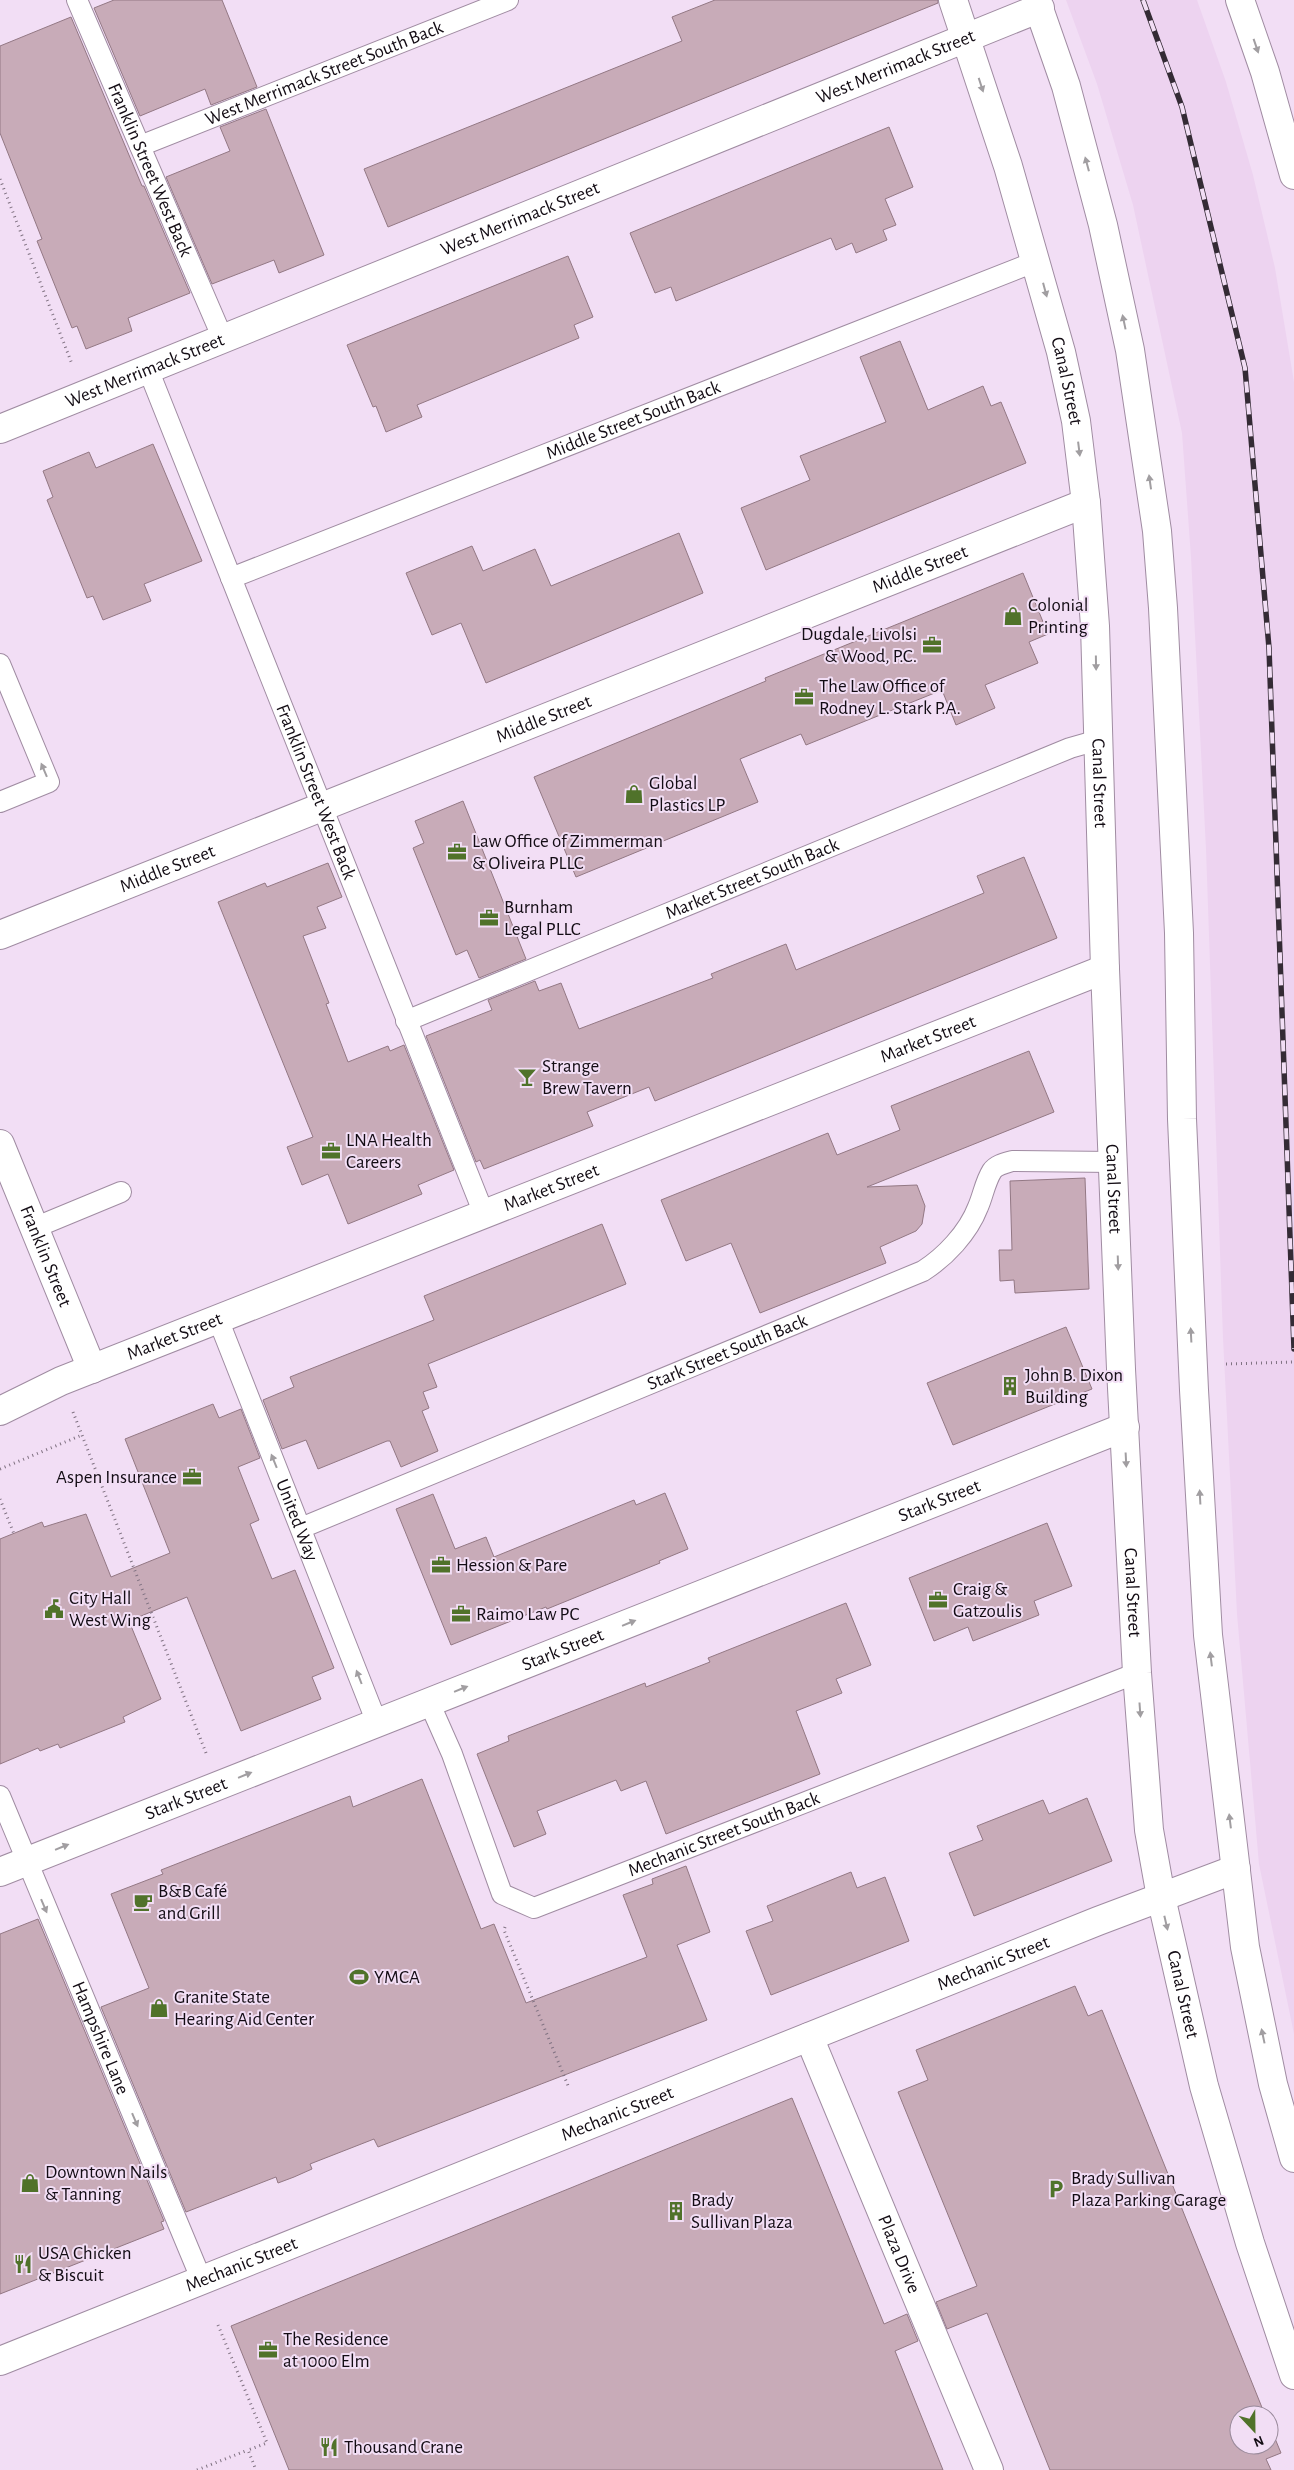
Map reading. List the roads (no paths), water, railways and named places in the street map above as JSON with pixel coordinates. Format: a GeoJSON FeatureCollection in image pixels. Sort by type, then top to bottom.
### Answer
{"type":"FeatureCollection","features":[{"type":"Feature","properties":{"kind":"street","name":"Canal Street"},"geometry":{"type":"LineString","coordinates":[[953,0],[1037,261],[1061,352],[1076,421],[1086,503],[1095,626],[1105,969],[1125,1427],[1137,1673],[1149,1830],[1161,1897],[1204,2086],[1250,2243],[1294,2375]]}},
{"type":"Feature","properties":{"kind":"street"},"geometry":{"type":"LineString","coordinates":[[1240,0],[1265,72],[1294,175]]}},
{"type":"Feature","properties":{"kind":"street","name":"West Merrimack Street"},"geometry":{"type":"LineString","coordinates":[[0,429],[966,38],[1038,4]]}},
{"type":"Feature","properties":{"kind":"street"},"geometry":{"type":"LineString","coordinates":[[1038,4],[1066,86],[1103,225],[1130,350],[1157,531],[1163,608],[1179,923],[1182,1118],[1194,1399],[1208,1635],[1245,1947],[1273,2084],[1294,2158]]}},
{"type":"Feature","properties":{"kind":"street","name":"Middle Street"},"geometry":{"type":"LineString","coordinates":[[0,934],[1086,503]]}},
{"type":"Feature","properties":{"kind":"street","name":"Market Street"},"geometry":{"type":"LineString","coordinates":[[0,1410],[61,1381],[1105,969]]}},
{"type":"Feature","properties":{"kind":"street","name":"Franklin Street"},"geometry":{"type":"LineString","coordinates":[[0,1144],[92,1369]]}},
{"type":"Feature","properties":{"kind":"street","name":"Stark Street"},"geometry":{"type":"LineString","coordinates":[[0,1872],[1125,1427]]}},
{"type":"Feature","properties":{"kind":"street","name":"Mechanic Street"},"geometry":{"type":"LineString","coordinates":[[0,2361],[1161,1897],[1236,1869]]}},
{"type":"Feature","properties":{"kind":"street","name":"Plaza Drive"},"geometry":{"type":"LineString","coordinates":[[809,2038],[989,2470]]}},
{"type":"Feature","properties":{"kind":"lane","name":"Franklin Street West Back"},"geometry":{"type":"LineString","coordinates":[[77,0],[223,339]]}},
{"type":"Feature","properties":{"kind":"lane","name":"West Merrimack Street South Back"},"geometry":{"type":"LineString","coordinates":[[140,146],[508,0]]}},
{"type":"Feature","properties":{"kind":"lane","name":"Middle Street South Back"},"geometry":{"type":"LineString","coordinates":[[231,578],[1037,261]]}},
{"type":"Feature","properties":{"kind":"lane","name":"Franklin Street West Back"},"geometry":{"type":"LineString","coordinates":[[148,370],[484,1214]]}},
{"type":"Feature","properties":{"kind":"lane"},"geometry":{"type":"LineString","coordinates":[[0,664],[49,782],[0,802]]}},
{"type":"Feature","properties":{"kind":"lane","name":"Market Street South Back"},"geometry":{"type":"LineString","coordinates":[[406,1021],[1070,748],[1098,740]]}},
{"type":"Feature","properties":{"kind":"lane","name":"Stark Street South Back"},"geometry":{"type":"LineString","coordinates":[[301,1528],[923,1271],[934,1264],[957,1240],[977,1209],[992,1170],[998,1165],[1012,1160],[1114,1162]]}},
{"type":"Feature","properties":{"kind":"lane"},"geometry":{"type":"LineString","coordinates":[[34,1228],[121,1192]]}},
{"type":"Feature","properties":{"kind":"lane","name":"United Way"},"geometry":{"type":"LineString","coordinates":[[218,1319],[376,1723]]}},
{"type":"Feature","properties":{"kind":"lane","name":"Mechanic Street South Back"},"geometry":{"type":"LineString","coordinates":[[429,1702],[452,1754],[502,1894],[534,1908],[1137,1673]]}},
{"type":"Feature","properties":{"kind":"lane","name":"Hampshire Lane"},"geometry":{"type":"LineString","coordinates":[[0,1796],[202,2281]]}},
{"type":"Feature","properties":{"kind":"railway"},"geometry":{"type":"LineString","coordinates":[[1143,0],[1182,107],[1245,368],[1269,648],[1294,1349]]}},
{"type":"Feature","properties":{"kind":"place","name":"Colonial Printing"},"geometry":{"type":"Point","coordinates":[1013,616]}},
{"type":"Feature","properties":{"kind":"place","name":"Dugdale, Livolsi & Wood, P.C."},"geometry":{"type":"Point","coordinates":[932,645]}},
{"type":"Feature","properties":{"kind":"place","name":"The Law Office of Rodney L. Stark P.A."},"geometry":{"type":"Point","coordinates":[804,697]}},
{"type":"Feature","properties":{"kind":"place","name":"Global Plastics LP"},"geometry":{"type":"Point","coordinates":[634,794]}},
{"type":"Feature","properties":{"kind":"place","name":"Law Office of Zimmerman & Oliveira PLLC"},"geometry":{"type":"Point","coordinates":[457,852]}},
{"type":"Feature","properties":{"kind":"place","name":"Burnham Legal PLLC"},"geometry":{"type":"Point","coordinates":[489,918]}},
{"type":"Feature","properties":{"kind":"place","name":"Strange Brew Tavern"},"geometry":{"type":"Point","coordinates":[527,1077]}},
{"type":"Feature","properties":{"kind":"place","name":"LNA Health Careers"},"geometry":{"type":"Point","coordinates":[331,1151]}},
{"type":"Feature","properties":{"kind":"place","name":"John B. Dixon Building"},"geometry":{"type":"Point","coordinates":[1010,1386]}},
{"type":"Feature","properties":{"kind":"place","name":"Aspen Insurance"},"geometry":{"type":"Point","coordinates":[192,1477]}},
{"type":"Feature","properties":{"kind":"place","name":"Hession & Pare"},"geometry":{"type":"Point","coordinates":[441,1565]}},
{"type":"Feature","properties":{"kind":"place","name":"Craig & Gatzoulis"},"geometry":{"type":"Point","coordinates":[938,1600]}},
{"type":"Feature","properties":{"kind":"place","name":"City Hall West Wing"},"geometry":{"type":"Point","coordinates":[54,1609]}},
{"type":"Feature","properties":{"kind":"place","name":"Raimo Law PC"},"geometry":{"type":"Point","coordinates":[461,1614]}},
{"type":"Feature","properties":{"kind":"place","name":"B&B Café and Grill"},"geometry":{"type":"Point","coordinates":[143,1902]}},
{"type":"Feature","properties":{"kind":"place","name":"YMCA"},"geometry":{"type":"Point","coordinates":[359,1977]}},
{"type":"Feature","properties":{"kind":"place","name":"Granite State Hearing Aid Center"},"geometry":{"type":"Point","coordinates":[159,2008]}},
{"type":"Feature","properties":{"kind":"place","name":"Downtown Nails & Tanning"},"geometry":{"type":"Point","coordinates":[30,2183]}},
{"type":"Feature","properties":{"kind":"place","name":"Brady Sullivan Plaza Parking Garage"},"geometry":{"type":"Point","coordinates":[1056,2189]}},
{"type":"Feature","properties":{"kind":"place","name":"Brady Sullivan Plaza"},"geometry":{"type":"Point","coordinates":[676,2211]}},
{"type":"Feature","properties":{"kind":"place","name":"USA Chicken & Biscuit"},"geometry":{"type":"Point","coordinates":[23,2264]}},
{"type":"Feature","properties":{"kind":"place","name":"The Residence at 1000 Elm"},"geometry":{"type":"Point","coordinates":[268,2350]}},
{"type":"Feature","properties":{"kind":"place","name":"Thousand Crane"},"geometry":{"type":"Point","coordinates":[329,2447]}}]}
